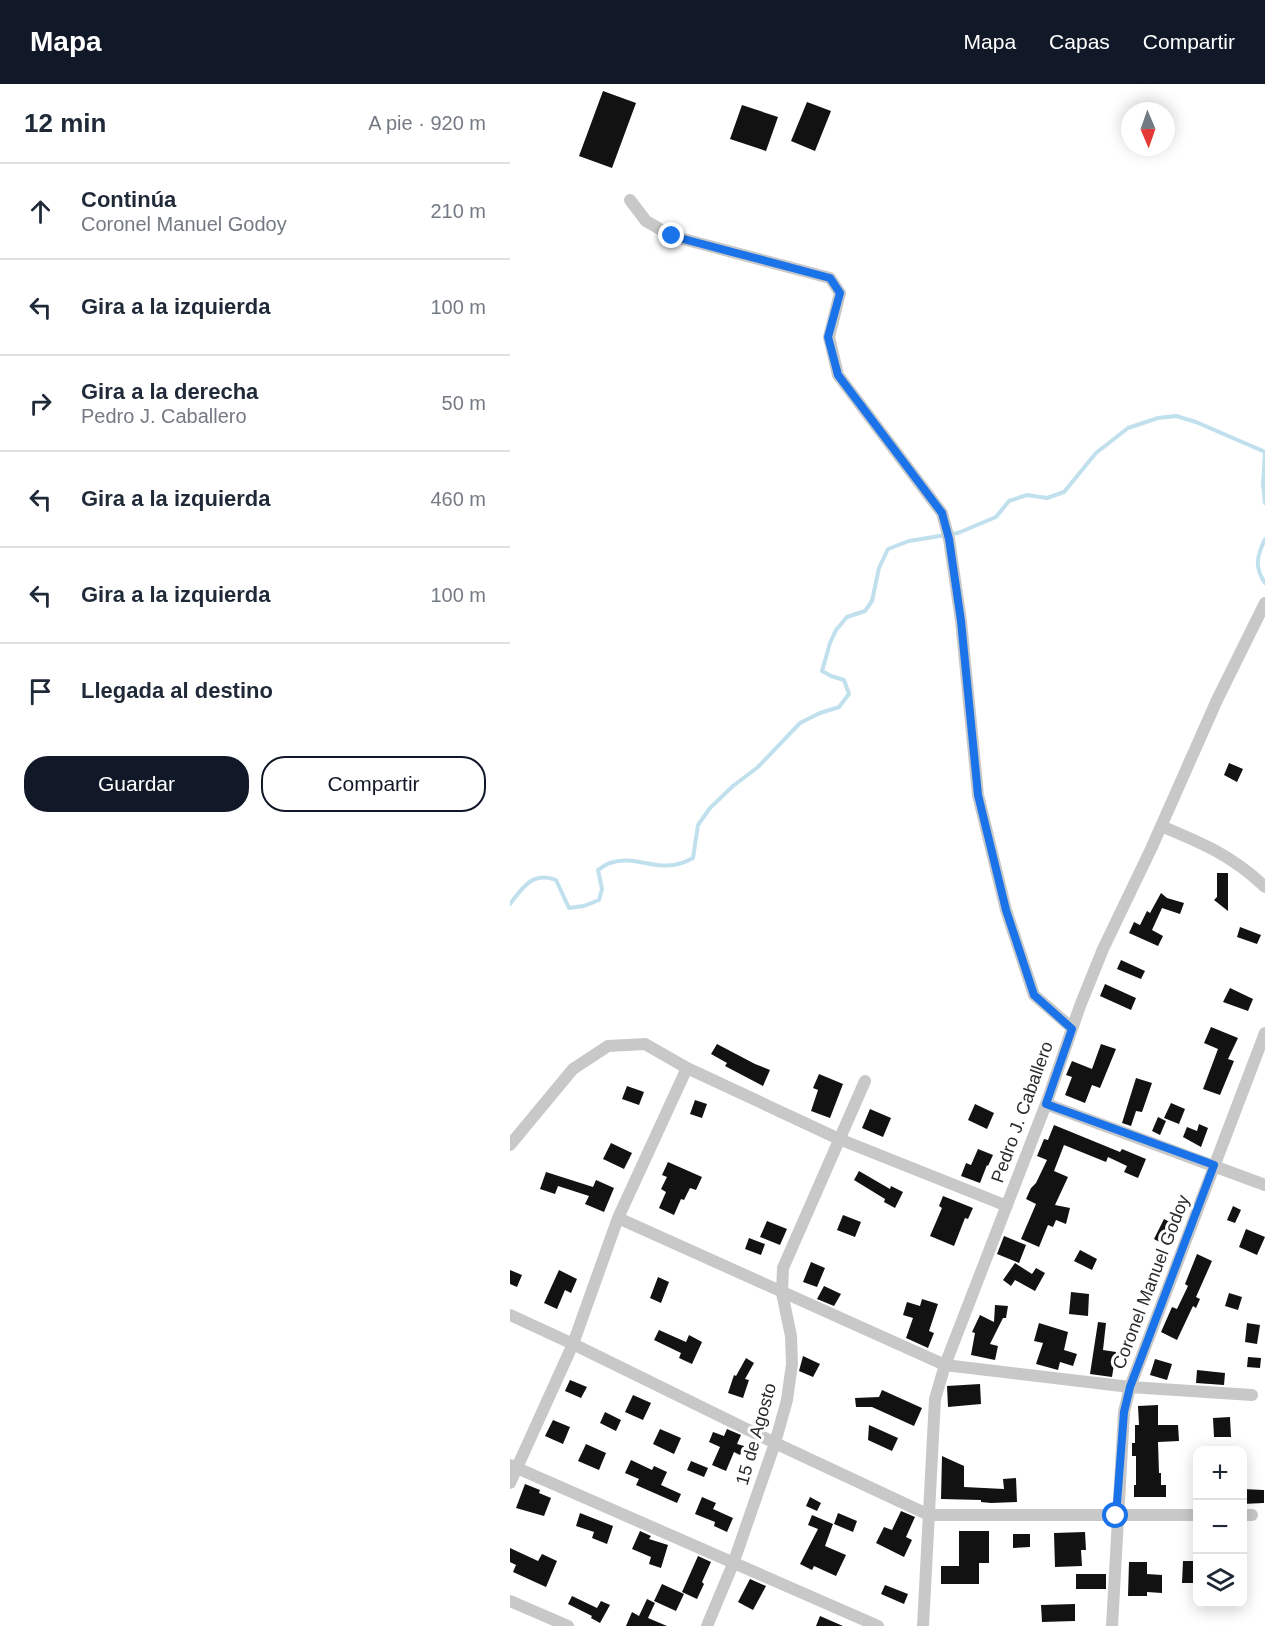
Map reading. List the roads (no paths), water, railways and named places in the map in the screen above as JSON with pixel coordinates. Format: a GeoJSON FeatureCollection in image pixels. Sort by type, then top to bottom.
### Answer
{"type":"FeatureCollection","features":[{"type":"Feature","properties":{"kind":"street"},"geometry":{"type":"LineString","coordinates":[[630,200],[646,220],[672,236],[830,278],[840,293],[828,337],[838,375],[942,513],[948,534],[961,621],[978,795],[1001,887],[1034,995],[1072,1029]]}},
{"type":"Feature","properties":{"kind":"street","name":"Pedro J. Caballero"},"geometry":{"type":"LineString","coordinates":[[923,1626],[935,1399],[945,1365],[1103,949],[1217,700],[1265,603]]}},
{"type":"Feature","properties":{"kind":"street"},"geometry":{"type":"LineString","coordinates":[[1161,826],[1206,844],[1228,856],[1249,871],[1265,887]]}},
{"type":"Feature","properties":{"kind":"street","name":"Coronel Manuel Godoy"},"geometry":{"type":"LineString","coordinates":[[1112,1626],[1116,1516],[1124,1412],[1130,1387],[1265,1033]]}},
{"type":"Feature","properties":{"kind":"street"},"geometry":{"type":"LineString","coordinates":[[510,1146],[573,1069],[608,1046],[645,1044],[687,1068],[839,1139],[1007,1206]]}},
{"type":"Feature","properties":{"kind":"street"},"geometry":{"type":"LineString","coordinates":[[510,1483],[513,1467],[573,1344],[618,1218],[687,1068]]}},
{"type":"Feature","properties":{"kind":"street","name":"15 de Agosto"},"geometry":{"type":"LineString","coordinates":[[707,1626],[733,1564],[776,1443],[787,1400],[792,1364],[791,1336],[782,1293],[783,1268],[865,1081]]}},
{"type":"Feature","properties":{"kind":"street"},"geometry":{"type":"LineString","coordinates":[[1046,1104],[1265,1185]]}},
{"type":"Feature","properties":{"kind":"street"},"geometry":{"type":"LineString","coordinates":[[618,1218],[945,1365],[1130,1387],[1252,1395]]}},
{"type":"Feature","properties":{"kind":"street"},"geometry":{"type":"LineString","coordinates":[[510,1315],[929,1515],[1193,1515]]}},
{"type":"Feature","properties":{"kind":"street"},"geometry":{"type":"LineString","coordinates":[[513,1467],[878,1626]]}},
{"type":"Feature","properties":{"kind":"street"},"geometry":{"type":"LineString","coordinates":[[510,1601],[568,1626]]}},
{"type":"Feature","properties":{"kind":"waterway"},"geometry":{"type":"LineString","coordinates":[[510,904],[529,882],[548,878],[556,880],[569,908],[584,906],[599,900],[602,889],[598,870],[608,864],[630,861],[670,865],[693,858],[698,825],[710,808],[758,767],[800,723],[839,707],[849,694],[844,680],[822,671],[836,630],[847,617],[865,611],[872,601],[879,568],[888,549],[909,541],[958,533],[996,517],[1009,501],[1027,495],[1047,498],[1064,492],[1096,453],[1128,428],[1158,418],[1176,416],[1196,422],[1265,452]]}},
{"type":"Feature","properties":{"kind":"waterway"},"geometry":{"type":"LineString","coordinates":[[1265,452],[1263,484],[1265,503]]}},
{"type":"Feature","properties":{"kind":"waterway"},"geometry":{"type":"LineString","coordinates":[[1265,539],[1258,561],[1259,572],[1265,583]]}}]}
